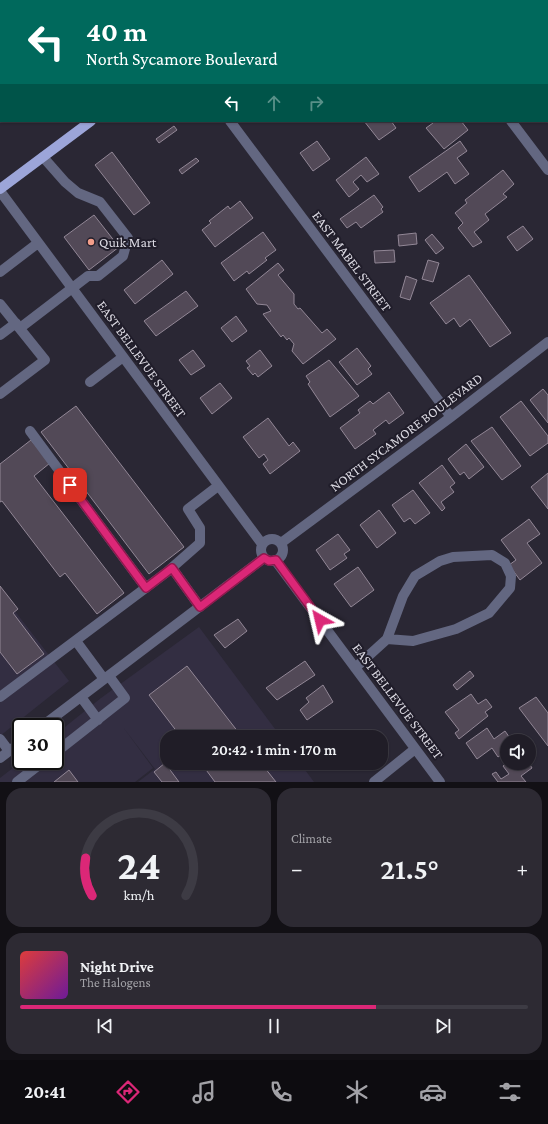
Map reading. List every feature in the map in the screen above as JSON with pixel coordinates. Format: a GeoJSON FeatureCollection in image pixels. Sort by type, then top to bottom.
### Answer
{"type":"FeatureCollection","features":[{"type":"Feature","properties":{"kind":"main road"},"geometry":{"type":"LineString","coordinates":[[0,190],[90,122]]}},
{"type":"Feature","properties":{"kind":"street","name":"EAST MABEL STREET"},"geometry":{"type":"LineString","coordinates":[[231,122],[451,417]]}},
{"type":"Feature","properties":{"kind":"street"},"geometry":{"type":"LineString","coordinates":[[512,122],[548,170]]}},
{"type":"Feature","properties":{"kind":"street"},"geometry":{"type":"LineString","coordinates":[[0,335],[18,326],[88,276],[98,276],[123,256],[128,238],[100,202],[78,193],[65,182],[43,156]]}},
{"type":"Feature","properties":{"kind":"street","name":"EAST BELLEVUE STREET"},"geometry":{"type":"LineString","coordinates":[[0,190],[262,544]]}},
{"type":"Feature","properties":{"kind":"street"},"geometry":{"type":"LineString","coordinates":[[0,272],[38,243]]}},
{"type":"Feature","properties":{"kind":"street"},"geometry":{"type":"LineString","coordinates":[[0,304],[45,360],[0,394]]}},
{"type":"Feature","properties":{"kind":"street","name":"NORTH SYCAMORE BOULEVARD"},"geometry":{"type":"LineString","coordinates":[[281,543],[451,417],[548,342]]}},
{"type":"Feature","properties":{"kind":"street"},"geometry":{"type":"LineString","coordinates":[[90,382],[123,357]]}},
{"type":"Feature","properties":{"kind":"street"},"geometry":{"type":"LineString","coordinates":[[30,431],[146,588]]}},
{"type":"Feature","properties":{"kind":"street"},"geometry":{"type":"LineString","coordinates":[[0,698],[172,568],[200,543],[200,528],[188,509],[218,486]]}},
{"type":"Feature","properties":{"kind":"street"},"geometry":{"type":"LineString","coordinates":[[267,539],[275,539],[281,543],[282,553],[276,560],[269,561],[264,558],[260,552],[262,544],[267,539]]}},
{"type":"Feature","properties":{"kind":"street"},"geometry":{"type":"LineString","coordinates":[[355,668],[387,639],[403,596],[415,576],[440,561],[453,557],[492,555],[506,563],[511,576],[510,588],[489,613],[456,629],[413,641],[387,639]]}},
{"type":"Feature","properties":{"kind":"street"},"geometry":{"type":"LineString","coordinates":[[53,718],[264,558]]}},
{"type":"Feature","properties":{"kind":"street","name":"EAST BELLEVUE STREET"},"geometry":{"type":"LineString","coordinates":[[276,560],[440,782]]}},
{"type":"Feature","properties":{"kind":"street"},"geometry":{"type":"LineString","coordinates":[[172,568],[200,607]]}},
{"type":"Feature","properties":{"kind":"street"},"geometry":{"type":"LineString","coordinates":[[64,746],[125,698],[106,678],[76,641]]}},
{"type":"Feature","properties":{"kind":"street"},"geometry":{"type":"LineString","coordinates":[[81,697],[98,720]]}},
{"type":"Feature","properties":{"kind":"street"},"geometry":{"type":"LineString","coordinates":[[0,739],[9,752]]}},
{"type":"Feature","properties":{"kind":"street"},"geometry":{"type":"LineString","coordinates":[[374,782],[415,749]]}},
{"type":"Feature","properties":{"kind":"street"},"geometry":{"type":"LineString","coordinates":[[0,758],[12,750]]}},
{"type":"Feature","properties":{"kind":"street"},"geometry":{"type":"LineString","coordinates":[[17,782],[32,770]]}},
{"type":"Feature","properties":{"kind":"shaded area"},"geometry":{"type":"Polygon","coordinates":[[[0,592],[69,681],[23,718],[12,718],[12,726],[0,736],[0,592]]]}},
{"type":"Feature","properties":{"kind":"shaded area"},"geometry":{"type":"Polygon","coordinates":[[[199,627],[276,730],[160,730],[160,770],[305,770],[314,782],[138,782],[155,769],[123,727],[153,768],[135,782],[0,782],[0,778],[12,769],[12,770],[64,770],[64,728],[101,698],[199,627]]]}},
{"type":"Feature","properties":{"kind":"building"},"geometry":{"type":"Polygon","coordinates":[[[365,122],[392,122],[396,128],[379,140],[365,122]]]}},
{"type":"Feature","properties":{"kind":"building"},"geometry":{"type":"Polygon","coordinates":[[[432,122],[462,122],[468,130],[444,149],[426,128],[433,123],[432,122]]]}},
{"type":"Feature","properties":{"kind":"building"},"geometry":{"type":"Polygon","coordinates":[[[174,126],[177,130],[159,143],[156,139],[174,126]]]}},
{"type":"Feature","properties":{"kind":"building"},"geometry":{"type":"Polygon","coordinates":[[[317,141],[330,159],[313,171],[300,153],[317,141]]]}},
{"type":"Feature","properties":{"kind":"building"},"geometry":{"type":"Polygon","coordinates":[[[460,141],[467,151],[457,158],[469,174],[455,184],[447,172],[419,192],[409,177],[460,141]]]}},
{"type":"Feature","properties":{"kind":"building"},"geometry":{"type":"Polygon","coordinates":[[[112,152],[150,203],[134,215],[95,165],[112,152]]]}},
{"type":"Feature","properties":{"kind":"building"},"geometry":{"type":"Polygon","coordinates":[[[366,157],[379,174],[367,182],[361,175],[353,182],[359,189],[349,197],[336,180],[366,157]]]}},
{"type":"Feature","properties":{"kind":"building"},"geometry":{"type":"Polygon","coordinates":[[[196,158],[199,161],[182,174],[179,170],[196,158]]]}},
{"type":"Feature","properties":{"kind":"building"},"geometry":{"type":"Polygon","coordinates":[[[503,170],[514,184],[503,194],[507,197],[485,214],[489,220],[474,232],[482,242],[473,247],[458,228],[463,223],[455,213],[467,203],[465,200],[503,170]]]}},
{"type":"Feature","properties":{"kind":"building"},"geometry":{"type":"Polygon","coordinates":[[[374,195],[383,207],[381,209],[383,212],[361,228],[356,222],[347,228],[340,219],[374,195]]]}},
{"type":"Feature","properties":{"kind":"building"},"geometry":{"type":"Polygon","coordinates":[[[240,201],[253,218],[215,247],[202,230],[211,223],[209,221],[228,206],[230,209],[240,201]]]}},
{"type":"Feature","properties":{"kind":"building","name":"Quik Mart"},"geometry":{"type":"Polygon","coordinates":[[[94,215],[119,247],[89,270],[64,237],[94,215]]]}},
{"type":"Feature","properties":{"kind":"building"},"geometry":{"type":"Polygon","coordinates":[[[523,226],[533,239],[517,251],[507,237],[523,226]]]}},
{"type":"Feature","properties":{"kind":"building"},"geometry":{"type":"Polygon","coordinates":[[[263,232],[276,250],[265,258],[267,260],[249,274],[247,271],[234,281],[221,263],[263,232]]]}},
{"type":"Feature","properties":{"kind":"building"},"geometry":{"type":"Polygon","coordinates":[[[416,233],[417,244],[399,246],[398,235],[416,233]]]}},
{"type":"Feature","properties":{"kind":"building"},"geometry":{"type":"Polygon","coordinates":[[[432,234],[444,248],[436,254],[425,240],[432,234]]]}},
{"type":"Feature","properties":{"kind":"building"},"geometry":{"type":"Polygon","coordinates":[[[394,250],[395,262],[375,263],[374,251],[394,250]]]}},
{"type":"Feature","properties":{"kind":"building"},"geometry":{"type":"Polygon","coordinates":[[[162,260],[173,274],[135,304],[124,290],[162,260]]]}},
{"type":"Feature","properties":{"kind":"building"},"geometry":{"type":"Polygon","coordinates":[[[428,260],[439,263],[433,282],[422,279],[428,260]]]}},
{"type":"Feature","properties":{"kind":"building"},"geometry":{"type":"Polygon","coordinates":[[[278,263],[284,270],[278,275],[294,294],[294,304],[298,309],[300,308],[322,333],[327,329],[336,339],[303,364],[292,351],[294,344],[289,338],[287,340],[283,335],[281,337],[263,314],[271,311],[267,305],[257,304],[246,289],[278,263]]]}},
{"type":"Feature","properties":{"kind":"building"},"geometry":{"type":"Polygon","coordinates":[[[469,275],[511,333],[490,347],[470,319],[460,327],[454,318],[446,324],[430,303],[469,275]]]}},
{"type":"Feature","properties":{"kind":"building"},"geometry":{"type":"Polygon","coordinates":[[[406,276],[417,280],[410,300],[400,297],[406,276]]]}},
{"type":"Feature","properties":{"kind":"building"},"geometry":{"type":"Polygon","coordinates":[[[186,291],[198,306],[156,336],[144,321],[186,291]]]}},
{"type":"Feature","properties":{"kind":"building"},"geometry":{"type":"Polygon","coordinates":[[[236,316],[247,331],[232,342],[221,328],[236,316]]]}},
{"type":"Feature","properties":{"kind":"building"},"geometry":{"type":"Polygon","coordinates":[[[357,348],[371,366],[368,369],[372,374],[357,385],[339,362],[357,348]]]}},
{"type":"Feature","properties":{"kind":"building"},"geometry":{"type":"Polygon","coordinates":[[[193,350],[205,366],[191,375],[179,360],[193,350]]]}},
{"type":"Feature","properties":{"kind":"building"},"geometry":{"type":"Polygon","coordinates":[[[260,350],[272,366],[258,377],[255,373],[253,375],[247,368],[250,366],[246,361],[260,350]]]}},
{"type":"Feature","properties":{"kind":"building"},"geometry":{"type":"Polygon","coordinates":[[[329,360],[359,396],[330,417],[308,384],[310,382],[306,376],[329,360]]]}},
{"type":"Feature","properties":{"kind":"building"},"geometry":{"type":"Polygon","coordinates":[[[220,383],[232,398],[212,414],[200,398],[220,383]]]}},
{"type":"Feature","properties":{"kind":"building"},"geometry":{"type":"Polygon","coordinates":[[[543,389],[548,395],[548,423],[530,400],[543,389]]]}},
{"type":"Feature","properties":{"kind":"building"},"geometry":{"type":"Polygon","coordinates":[[[389,392],[404,413],[389,424],[386,420],[373,430],[376,434],[355,449],[340,428],[360,413],[358,410],[370,401],[373,404],[389,392]]]}},
{"type":"Feature","properties":{"kind":"building"},"geometry":{"type":"Polygon","coordinates":[[[521,401],[548,436],[548,443],[530,456],[500,417],[521,401]]]}},
{"type":"Feature","properties":{"kind":"building"},"geometry":{"type":"Polygon","coordinates":[[[76,406],[184,547],[149,574],[41,432],[76,406]]]}},
{"type":"Feature","properties":{"kind":"building"},"geometry":{"type":"Polygon","coordinates":[[[268,418],[289,446],[293,442],[300,451],[270,474],[263,464],[268,460],[264,454],[259,458],[243,437],[268,418]]]}},
{"type":"Feature","properties":{"kind":"building"},"geometry":{"type":"Polygon","coordinates":[[[492,427],[521,466],[502,480],[471,441],[492,427]]]}},
{"type":"Feature","properties":{"kind":"building"},"geometry":{"type":"Polygon","coordinates":[[[31,440],[50,463],[34,476],[124,593],[97,614],[65,573],[60,577],[2,501],[0,502],[0,464],[31,440]]]}},
{"type":"Feature","properties":{"kind":"building"},"geometry":{"type":"Polygon","coordinates":[[[466,444],[484,467],[469,479],[464,472],[460,475],[448,459],[466,444]]]}},
{"type":"Feature","properties":{"kind":"building"},"geometry":{"type":"Polygon","coordinates":[[[442,465],[455,483],[450,487],[454,492],[441,502],[445,508],[442,511],[419,483],[442,465]]]}},
{"type":"Feature","properties":{"kind":"building"},"geometry":{"type":"Polygon","coordinates":[[[548,473],[548,509],[531,487],[548,473]]]}},
{"type":"Feature","properties":{"kind":"building"},"geometry":{"type":"Polygon","coordinates":[[[413,490],[430,513],[415,524],[410,518],[404,522],[392,505],[413,490]]]}},
{"type":"Feature","properties":{"kind":"building"},"geometry":{"type":"Polygon","coordinates":[[[379,510],[396,533],[377,548],[360,525],[379,510]]]}},
{"type":"Feature","properties":{"kind":"building"},"geometry":{"type":"Polygon","coordinates":[[[529,519],[540,534],[527,543],[542,563],[520,580],[509,565],[516,560],[501,540],[529,519]]]}},
{"type":"Feature","properties":{"kind":"building"},"geometry":{"type":"Polygon","coordinates":[[[338,534],[350,550],[344,554],[347,558],[330,570],[316,550],[338,534]]]}},
{"type":"Feature","properties":{"kind":"building"},"geometry":{"type":"Polygon","coordinates":[[[358,567],[374,590],[351,607],[334,584],[358,567]]]}},
{"type":"Feature","properties":{"kind":"building"},"geometry":{"type":"Polygon","coordinates":[[[0,586],[18,609],[13,613],[44,654],[17,674],[0,652],[0,586]]]}},
{"type":"Feature","properties":{"kind":"building"},"geometry":{"type":"Polygon","coordinates":[[[238,619],[247,631],[225,648],[214,635],[238,619]]]}},
{"type":"Feature","properties":{"kind":"building"},"geometry":{"type":"Polygon","coordinates":[[[305,661],[315,675],[277,700],[266,688],[305,661]]]}},
{"type":"Feature","properties":{"kind":"building"},"geometry":{"type":"Polygon","coordinates":[[[187,666],[237,730],[176,730],[149,695],[187,666]]]}},
{"type":"Feature","properties":{"kind":"building"},"geometry":{"type":"Polygon","coordinates":[[[470,671],[474,676],[457,690],[453,685],[470,671]]]}},
{"type":"Feature","properties":{"kind":"building"},"geometry":{"type":"Polygon","coordinates":[[[323,685],[333,702],[307,720],[300,710],[309,702],[306,698],[323,685]]]}},
{"type":"Feature","properties":{"kind":"building"},"geometry":{"type":"Polygon","coordinates":[[[471,694],[478,704],[486,699],[492,707],[485,712],[488,716],[459,739],[455,733],[459,730],[445,712],[471,694]]]}},
{"type":"Feature","properties":{"kind":"building"},"geometry":{"type":"Polygon","coordinates":[[[536,697],[548,713],[548,746],[519,708],[536,697]]]}},
{"type":"Feature","properties":{"kind":"building"},"geometry":{"type":"Polygon","coordinates":[[[487,728],[494,739],[500,735],[500,756],[498,757],[492,748],[477,759],[466,743],[487,728]]]}},
{"type":"Feature","properties":{"kind":"building"},"geometry":{"type":"Polygon","coordinates":[[[160,767],[160,770],[170,770],[179,782],[162,782],[154,772],[160,767]]]}},
{"type":"Feature","properties":{"kind":"building"},"geometry":{"type":"Polygon","coordinates":[[[69,770],[78,782],[54,782],[69,770]]]}},
{"type":"Feature","properties":{"kind":"building"},"geometry":{"type":"Polygon","coordinates":[[[206,770],[267,770],[276,782],[215,782],[206,770]]]}},
{"type":"Feature","properties":{"kind":"building"},"geometry":{"type":"Polygon","coordinates":[[[506,770],[529,770],[521,776],[526,782],[498,782],[492,774],[496,772],[501,779],[509,774],[506,770]]]}},
{"type":"Feature","properties":{"kind":"place","name":"Quik Mart"},"geometry":{"type":"Point","coordinates":[91,242]}},
{"type":"Feature","properties":{"kind":"route"},"geometry":{"type":"LineString","coordinates":[[70,485],[146,588],[172,568],[200,607],[264,558],[269,561],[276,560],[320,620]]}}]}
